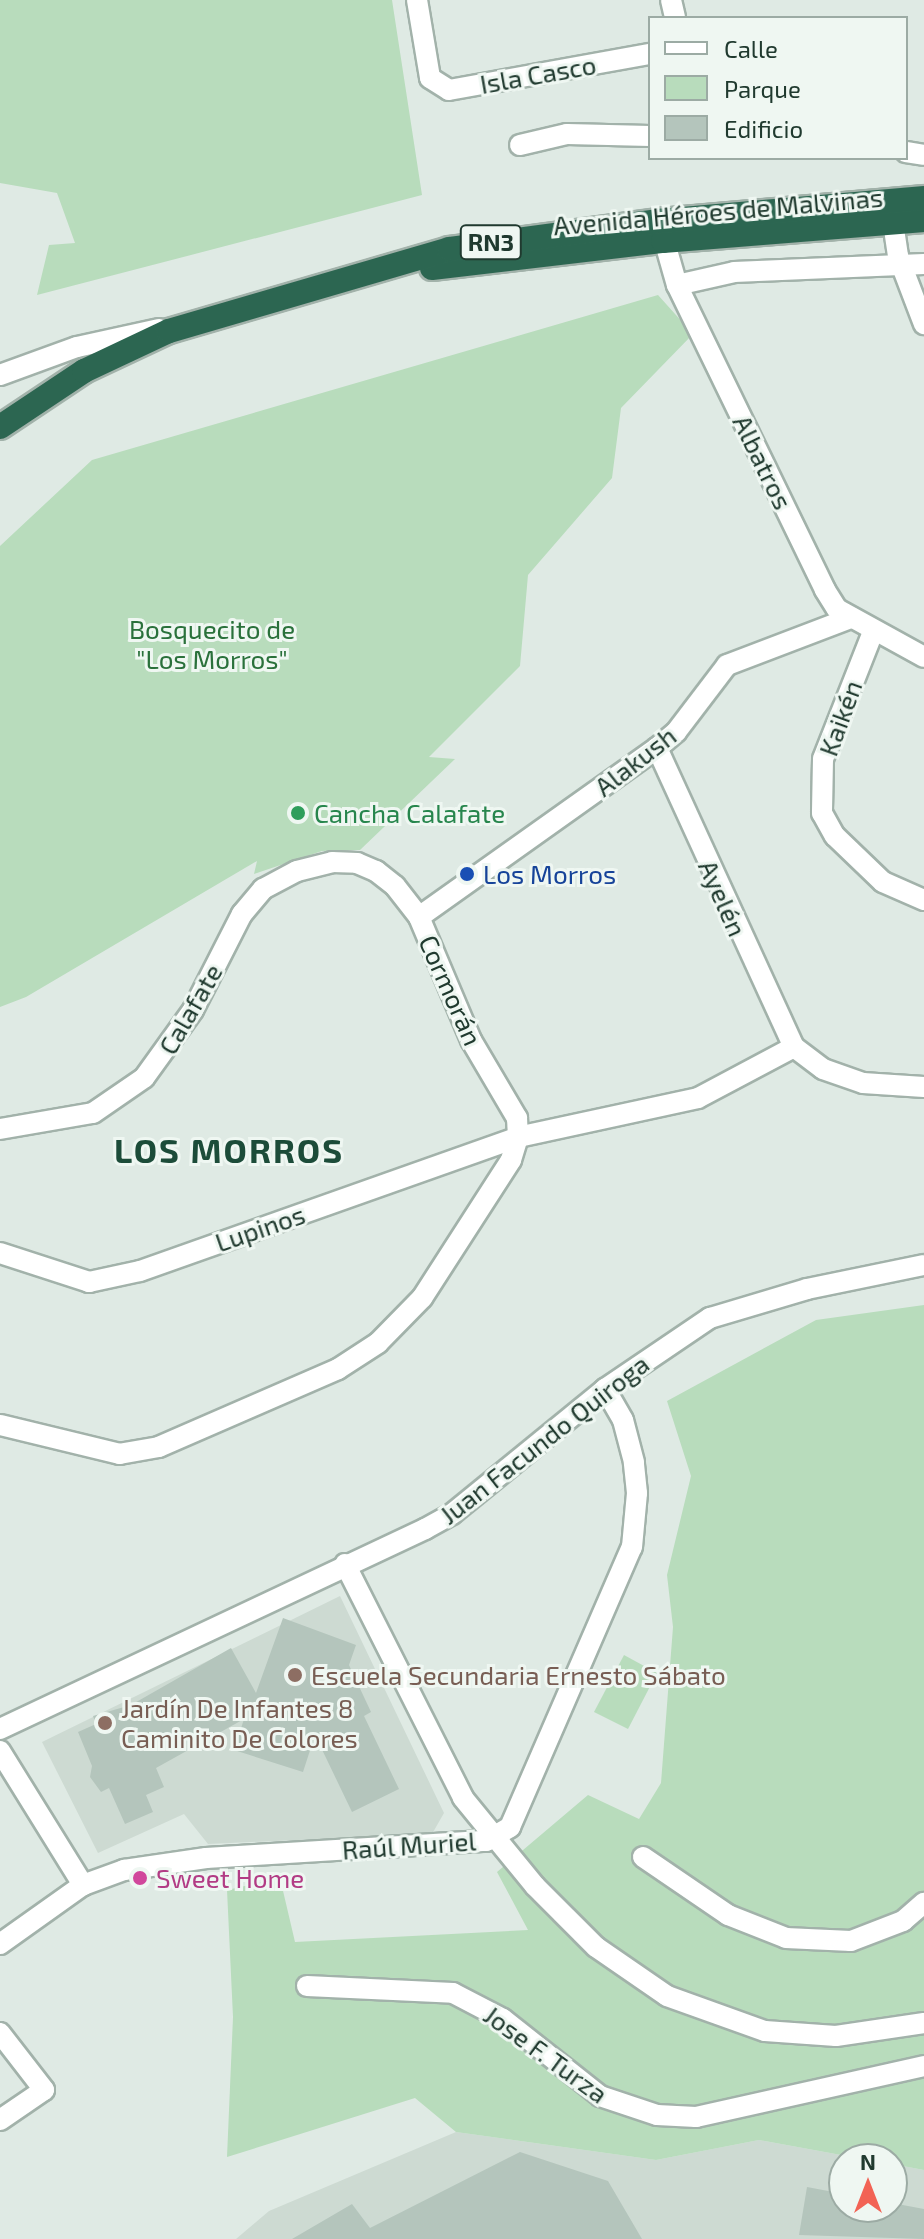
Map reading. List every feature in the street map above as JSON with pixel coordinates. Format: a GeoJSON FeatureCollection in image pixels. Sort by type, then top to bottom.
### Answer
{"type":"FeatureCollection","features":[{"type":"Feature","properties":{"kind":"highway","name":"Avenida Héroes de Malvinas"},"geometry":{"type":"LineString","coordinates":[[892,212],[924,198]]}},
{"type":"Feature","properties":{"kind":"highway","name":"Avenida Héroes de Malvinas"},"geometry":{"type":"LineString","coordinates":[[0,427],[84,371],[206,318],[326,283],[662,231],[892,212],[924,220]]}},
{"type":"Feature","properties":{"kind":"street","name":"Isla Casco"},"geometry":{"type":"LineString","coordinates":[[417,0],[430,78],[449,90],[648,54]]}},
{"type":"Feature","properties":{"kind":"street"},"geometry":{"type":"LineString","coordinates":[[520,145],[567,134],[648,136]]}},
{"type":"Feature","properties":{"kind":"street"},"geometry":{"type":"LineString","coordinates":[[892,212],[901,266],[924,324]]}},
{"type":"Feature","properties":{"kind":"street","name":"Albatros"},"geometry":{"type":"LineString","coordinates":[[662,231],[677,285],[825,590],[837,609],[873,632],[924,657]]}},
{"type":"Feature","properties":{"kind":"street"},"geometry":{"type":"LineString","coordinates":[[677,285],[734,272],[924,264]]}},
{"type":"Feature","properties":{"kind":"street"},"geometry":{"type":"LineString","coordinates":[[0,375],[77,347],[206,318]]}},
{"type":"Feature","properties":{"kind":"street","name":"Alakush"},"geometry":{"type":"LineString","coordinates":[[419,917],[657,748],[727,665],[851,618]]}},
{"type":"Feature","properties":{"kind":"street","name":"Kaikén"},"geometry":{"type":"LineString","coordinates":[[873,632],[823,759],[822,813],[835,836],[883,882],[924,900]]}},
{"type":"Feature","properties":{"kind":"street","name":"Ayelén"},"geometry":{"type":"LineString","coordinates":[[657,748],[794,1047]]}},
{"type":"Feature","properties":{"kind":"street","name":"Cormorán"},"geometry":{"type":"LineString","coordinates":[[357,863],[395,886],[419,917],[471,1040],[517,1118],[518,1137]]}},
{"type":"Feature","properties":{"kind":"street","name":"Calafate"},"geometry":{"type":"LineString","coordinates":[[0,1129],[93,1113],[112,1104],[159,1062],[242,914],[263,889],[297,871],[357,863]]}},
{"type":"Feature","properties":{"kind":"street"},"geometry":{"type":"LineString","coordinates":[[794,1047],[823,1069],[863,1083],[924,1087]]}},
{"type":"Feature","properties":{"kind":"street","name":"Lupinos"},"geometry":{"type":"LineString","coordinates":[[0,1253],[72,1278],[106,1279],[518,1137],[698,1098],[794,1047]]}},
{"type":"Feature","properties":{"kind":"street"},"geometry":{"type":"LineString","coordinates":[[0,1425],[120,1454],[159,1447],[338,1369],[378,1343],[422,1298],[511,1160],[518,1137]]}},
{"type":"Feature","properties":{"kind":"street","name":"Juan Facundo Quiroga"},"geometry":{"type":"LineString","coordinates":[[0,1729],[452,1514],[605,1389],[710,1318],[807,1289],[924,1265]]}},
{"type":"Feature","properties":{"kind":"street","name":"Raúl Muriel"},"geometry":{"type":"LineString","coordinates":[[0,1944],[83,1885],[124,1870],[206,1858],[496,1838],[510,1827],[632,1547],[637,1493],[634,1462],[623,1420],[605,1389]]}},
{"type":"Feature","properties":{"kind":"street"},"geometry":{"type":"LineString","coordinates":[[345,1564],[447,1772],[496,1838],[596,1947],[667,1996],[765,2031],[836,2036],[924,2023]]}},
{"type":"Feature","properties":{"kind":"street"},"geometry":{"type":"LineString","coordinates":[[0,1751],[83,1885]]}},
{"type":"Feature","properties":{"kind":"street"},"geometry":{"type":"LineString","coordinates":[[643,1857],[728,1915],[786,1938],[851,1941],[903,1921],[924,1903]]}},
{"type":"Feature","properties":{"kind":"street","name":"Jose F. Turza"},"geometry":{"type":"LineString","coordinates":[[307,1986],[453,1993],[503,2019],[600,2096],[657,2115],[696,2117],[924,2066]]}},
{"type":"Feature","properties":{"kind":"street"},"geometry":{"type":"LineString","coordinates":[[0,2033],[44,2090],[0,2120]]}},
{"type":"Feature","properties":{"kind":"shaded area"},"geometry":{"type":"Polygon","coordinates":[[[340,1596],[444,1813],[432,1834],[208,1844],[184,1814],[98,1853],[42,1742],[340,1596]]]}},
{"type":"Feature","properties":{"kind":"shaded area"},"geometry":{"type":"Polygon","coordinates":[[[456,2132],[656,2160],[759,2140],[828,2153],[828,2223],[908,2223],[908,2167],[924,2170],[924,2239],[236,2239],[269,2211],[456,2132]]]}},
{"type":"Feature","properties":{"kind":"green space"},"geometry":{"type":"Polygon","coordinates":[[[0,0],[392,0],[422,195],[37,295],[49,245],[75,243],[57,193],[0,183],[0,0]]]}},
{"type":"Feature","properties":{"kind":"green space","name":"Bosquecito de \"Los Morros\""},"geometry":{"type":"Polygon","coordinates":[[[658,295],[693,334],[621,408],[612,478],[528,575],[520,666],[429,757],[455,759],[360,850],[322,851],[254,874],[257,861],[26,997],[0,1007],[0,546],[92,460],[658,295]]]}},
{"type":"Feature","properties":{"kind":"green space"},"geometry":{"type":"Polygon","coordinates":[[[924,1305],[924,2170],[908,2167],[908,2143],[828,2143],[828,2153],[759,2140],[656,2160],[456,2132],[415,2098],[227,2157],[233,2017],[227,1890],[280,1878],[295,1942],[528,1930],[497,1872],[588,1795],[639,1819],[661,1783],[673,1627],[667,1575],[691,1476],[667,1401],[816,1320],[924,1305]]]}},
{"type":"Feature","properties":{"kind":"green space"},"geometry":{"type":"Polygon","coordinates":[[[624,1655],[657,1673],[628,1729],[594,1712],[624,1655]]]}},
{"type":"Feature","properties":{"kind":"building"},"geometry":{"type":"Polygon","coordinates":[[[283,1618],[356,1645],[349,1665],[371,1712],[364,1716],[399,1789],[352,1812],[315,1735],[303,1772],[234,1750],[244,1719],[156,1768],[164,1787],[146,1795],[153,1812],[125,1824],[109,1788],[101,1792],[90,1777],[92,1766],[78,1732],[96,1724],[93,1716],[131,1705],[231,1648],[256,1693],[283,1618]]]}},
{"type":"Feature","properties":{"kind":"building"},"geometry":{"type":"Polygon","coordinates":[[[520,2152],[608,2181],[642,2239],[292,2239],[352,2204],[370,2228],[520,2152]]]}},
{"type":"Feature","properties":{"kind":"building"},"geometry":{"type":"Polygon","coordinates":[[[807,2187],[828,2191],[828,2223],[908,2223],[908,2206],[924,2209],[924,2239],[799,2235],[807,2187]]]}},
{"type":"Feature","properties":{"kind":"place","name":"Cancha Calafate"},"geometry":{"type":"Point","coordinates":[298,813]}},
{"type":"Feature","properties":{"kind":"place","name":"Los Morros"},"geometry":{"type":"Point","coordinates":[467,874]}},
{"type":"Feature","properties":{"kind":"place","name":"Escuela Secundaria Ernesto Sábato"},"geometry":{"type":"Point","coordinates":[295,1675]}},
{"type":"Feature","properties":{"kind":"place","name":"Jardín De Infantes 8 Caminito De Colores"},"geometry":{"type":"Point","coordinates":[105,1723]}},
{"type":"Feature","properties":{"kind":"place","name":"Sweet Home"},"geometry":{"type":"Point","coordinates":[140,1878]}},
{"type":"Feature","properties":{"kind":"district","name":"LOS MORROS"},"geometry":{"type":"Point","coordinates":[229,1150]}}]}
